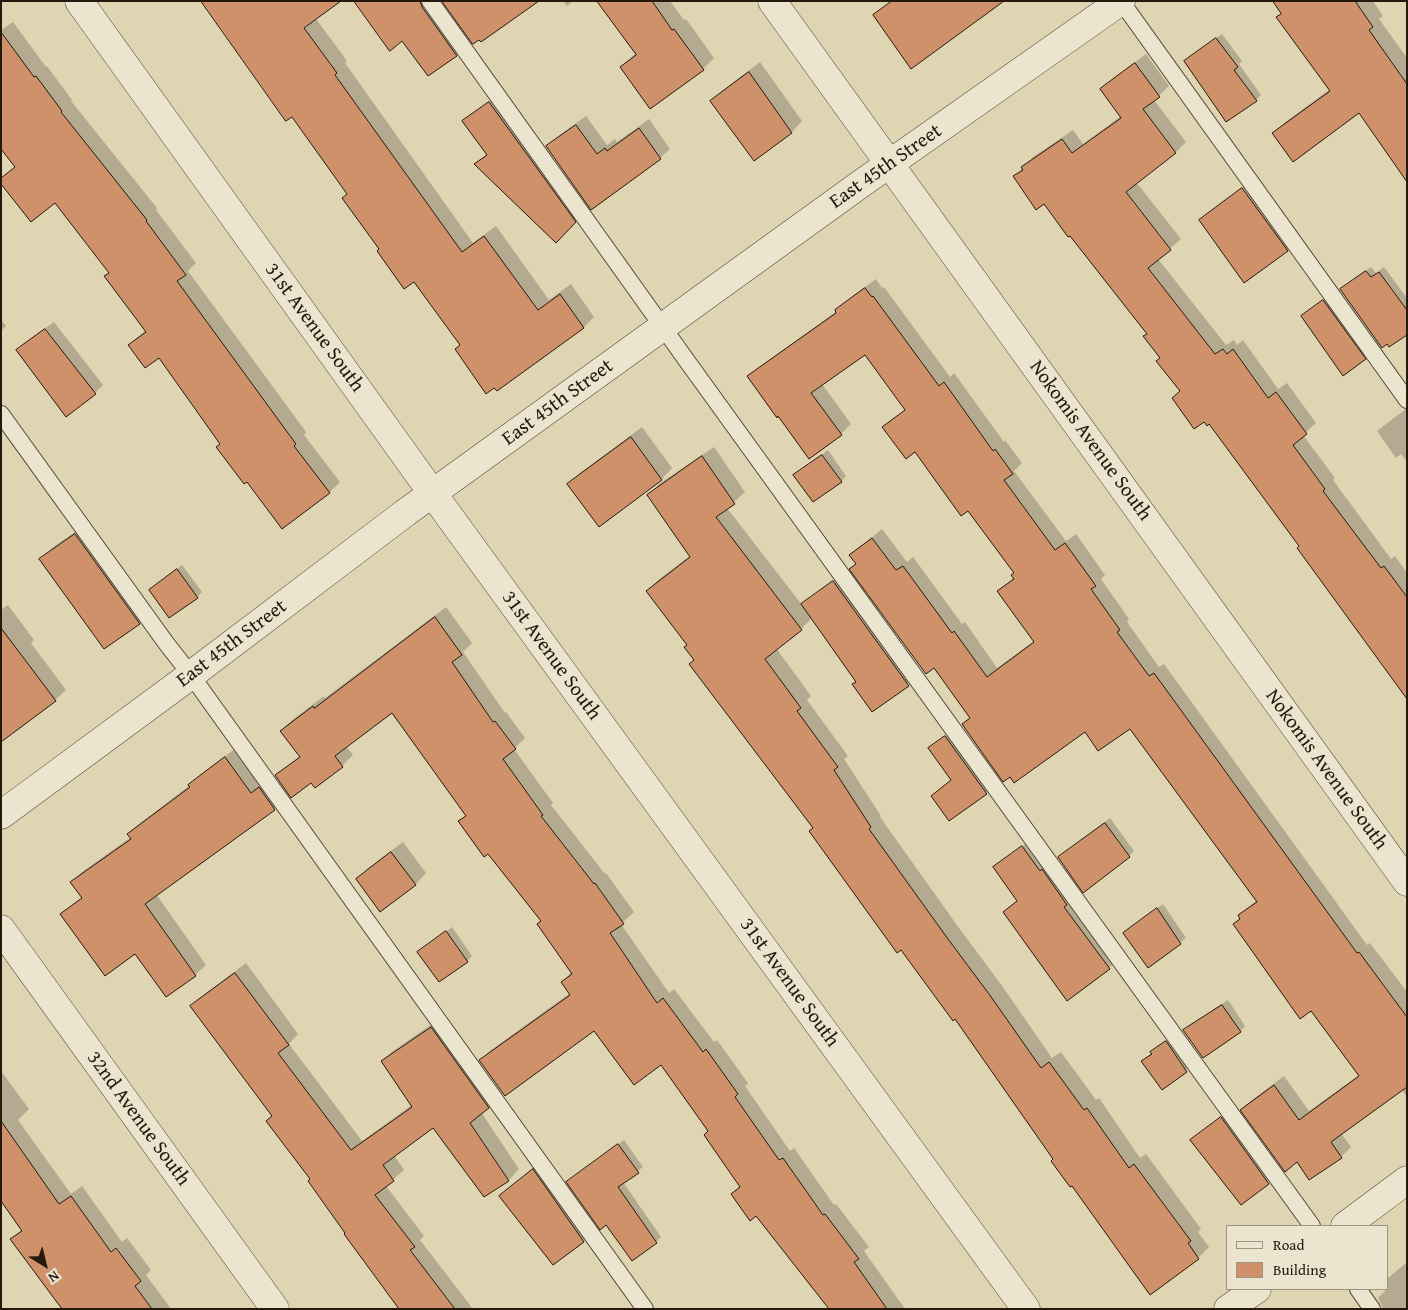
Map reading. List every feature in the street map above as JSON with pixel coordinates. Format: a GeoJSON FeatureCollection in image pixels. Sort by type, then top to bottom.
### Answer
{"type":"FeatureCollection","features":[{"type":"Feature","properties":{"kind":"street","name":"31st Avenue South"},"geometry":{"type":"LineString","coordinates":[[79,1],[433,494],[1026,1309]]}},
{"type":"Feature","properties":{"kind":"street","name":"Nokomis Avenue South"},"geometry":{"type":"LineString","coordinates":[[772,1],[1407,882]]}},
{"type":"Feature","properties":{"kind":"street","name":"East 45th Street"},"geometry":{"type":"LineString","coordinates":[[1,815],[433,494],[663,326],[1121,1]]}},
{"type":"Feature","properties":{"kind":"street","name":"32nd Avenue South"},"geometry":{"type":"LineString","coordinates":[[1,929],[275,1309]]}},
{"type":"Feature","properties":{"kind":"street"},"geometry":{"type":"LineString","coordinates":[[1346,1225],[1407,1180]]}},
{"type":"Feature","properties":{"kind":"street"},"geometry":{"type":"LineString","coordinates":[[1228,1309],[1256,1290]]}},
{"type":"Feature","properties":{"kind":"lane"},"geometry":{"type":"LineString","coordinates":[[430,1],[1311,1225]]}},
{"type":"Feature","properties":{"kind":"lane"},"geometry":{"type":"LineString","coordinates":[[1121,1],[1407,400]]}},
{"type":"Feature","properties":{"kind":"lane"},"geometry":{"type":"LineString","coordinates":[[1,414],[160,635],[191,675],[645,1309]]}},
{"type":"Feature","properties":{"kind":"lane"},"geometry":{"type":"LineString","coordinates":[[1359,1290],[1372,1309]]}},
{"type":"Feature","properties":{"kind":"building"},"geometry":{"type":"Polygon","coordinates":[[[201,1],[341,1],[304,28],[337,73],[335,75],[462,252],[484,236],[538,310],[560,294],[584,328],[497,391],[494,388],[486,394],[455,349],[460,345],[414,282],[404,289],[377,251],[379,249],[342,198],[347,194],[292,117],[286,121],[201,1]]]}},
{"type":"Feature","properties":{"kind":"building"},"geometry":{"type":"Polygon","coordinates":[[[354,1],[420,1],[422,7],[457,56],[428,76],[402,41],[390,51],[354,1]]]}},
{"type":"Feature","properties":{"kind":"building"},"geometry":{"type":"Polygon","coordinates":[[[442,1],[539,1],[481,42],[479,40],[473,44],[442,1]]]}},
{"type":"Feature","properties":{"kind":"building"},"geometry":{"type":"Polygon","coordinates":[[[597,1],[652,1],[704,70],[650,109],[620,67],[636,55],[597,1]]]}},
{"type":"Feature","properties":{"kind":"building"},"geometry":{"type":"Polygon","coordinates":[[[892,1],[1004,1],[911,69],[873,15],[892,1]]]}},
{"type":"Feature","properties":{"kind":"building"},"geometry":{"type":"Polygon","coordinates":[[[1273,1],[1355,1],[1373,27],[1369,30],[1407,84],[1407,182],[1359,113],[1293,162],[1272,133],[1330,91],[1276,17],[1281,14],[1273,1]]]}},
{"type":"Feature","properties":{"kind":"building"},"geometry":{"type":"Polygon","coordinates":[[[1,32],[34,77],[36,76],[61,112],[147,220],[186,275],[177,281],[296,444],[294,446],[330,493],[282,529],[247,482],[244,484],[216,447],[220,444],[159,358],[145,368],[128,345],[146,332],[104,276],[109,273],[55,203],[31,222],[1,184],[1,178],[15,167],[1,149],[1,32]]]}},
{"type":"Feature","properties":{"kind":"building"},"geometry":{"type":"Polygon","coordinates":[[[1216,38],[1238,67],[1234,70],[1257,101],[1226,122],[1184,61],[1216,38]]]}},
{"type":"Feature","properties":{"kind":"building"},"geometry":{"type":"Polygon","coordinates":[[[1135,63],[1160,97],[1143,109],[1176,153],[1126,192],[1171,250],[1148,268],[1215,354],[1223,349],[1227,354],[1233,349],[1268,398],[1276,392],[1307,434],[1293,445],[1325,489],[1323,491],[1381,568],[1384,566],[1407,597],[1407,699],[1297,548],[1299,546],[1209,424],[1207,426],[1204,422],[1194,429],[1172,398],[1180,391],[1156,361],[1160,358],[1143,336],[1147,334],[1070,236],[1068,237],[1044,204],[1036,210],[1013,176],[1023,170],[1021,167],[1062,139],[1072,153],[1121,118],[1100,89],[1135,63]]]}},
{"type":"Feature","properties":{"kind":"building"},"geometry":{"type":"Polygon","coordinates":[[[749,72],[792,133],[754,161],[710,101],[749,72]]]}},
{"type":"Feature","properties":{"kind":"building"},"geometry":{"type":"Polygon","coordinates":[[[489,102],[576,222],[556,243],[474,164],[487,155],[462,121],[489,102]]]}},
{"type":"Feature","properties":{"kind":"building"},"geometry":{"type":"Polygon","coordinates":[[[576,125],[597,154],[605,148],[607,151],[639,128],[661,159],[591,210],[546,146],[576,125]]]}},
{"type":"Feature","properties":{"kind":"building"},"geometry":{"type":"Polygon","coordinates":[[[1242,188],[1288,251],[1244,283],[1199,220],[1242,188]]]}},
{"type":"Feature","properties":{"kind":"building"},"geometry":{"type":"Polygon","coordinates":[[[1366,271],[1371,277],[1379,272],[1407,310],[1407,335],[1389,347],[1387,344],[1382,348],[1340,289],[1366,271]]]}},
{"type":"Feature","properties":{"kind":"building"},"geometry":{"type":"Polygon","coordinates":[[[865,288],[873,296],[939,386],[944,382],[993,451],[995,449],[1013,474],[1004,480],[1055,550],[1065,543],[1096,586],[1091,589],[1120,630],[1117,632],[1149,676],[1154,673],[1357,953],[1359,952],[1407,1017],[1407,1087],[1331,1142],[1342,1158],[1309,1180],[1297,1162],[1285,1172],[1240,1110],[1274,1085],[1299,1120],[1359,1076],[1311,1011],[1300,1019],[1233,924],[1240,919],[1238,915],[1257,902],[1130,729],[1098,751],[1085,732],[1014,783],[1010,777],[1003,782],[962,724],[970,718],[934,668],[926,674],[849,569],[856,564],[849,555],[872,538],[896,570],[903,566],[987,677],[1034,642],[997,591],[1014,579],[1011,575],[1014,573],[968,511],[961,516],[915,452],[906,459],[882,427],[905,410],[865,355],[811,393],[842,435],[809,459],[747,376],[836,313],[835,310],[865,288]]]}},
{"type":"Feature","properties":{"kind":"building"},"geometry":{"type":"Polygon","coordinates":[[[1323,300],[1366,359],[1343,376],[1301,316],[1323,300]]]}},
{"type":"Feature","properties":{"kind":"building"},"geometry":{"type":"Polygon","coordinates":[[[45,329],[96,394],[66,417],[16,350],[45,329]]]}},
{"type":"Feature","properties":{"kind":"building"},"geometry":{"type":"Polygon","coordinates":[[[631,437],[662,480],[599,527],[567,484],[631,437]]]}},
{"type":"Feature","properties":{"kind":"building"},"geometry":{"type":"Polygon","coordinates":[[[822,455],[842,482],[813,502],[793,475],[822,455]]]}},
{"type":"Feature","properties":{"kind":"building"},"geometry":{"type":"Polygon","coordinates":[[[702,456],[735,504],[716,517],[802,630],[765,659],[801,708],[797,711],[838,767],[834,770],[871,827],[869,829],[1041,1068],[1049,1062],[1084,1110],[1087,1108],[1129,1168],[1134,1164],[1191,1241],[1188,1243],[1199,1259],[1150,1295],[1072,1186],[1070,1187],[1051,1161],[1053,1159],[955,1019],[953,1021],[901,950],[897,953],[809,831],[813,828],[689,664],[694,660],[684,647],[687,645],[646,591],[690,557],[647,495],[702,456]]]}},
{"type":"Feature","properties":{"kind":"building"},"geometry":{"type":"Polygon","coordinates":[[[75,534],[140,624],[104,649],[39,559],[75,534]]]}},
{"type":"Feature","properties":{"kind":"building"},"geometry":{"type":"Polygon","coordinates":[[[177,569],[198,598],[169,618],[149,590],[177,569]]]}},
{"type":"Feature","properties":{"kind":"building"},"geometry":{"type":"Polygon","coordinates":[[[833,581],[909,686],[872,712],[852,684],[856,682],[801,604],[833,581]]]}},
{"type":"Feature","properties":{"kind":"building"},"geometry":{"type":"Polygon","coordinates":[[[435,617],[462,655],[452,662],[493,722],[495,721],[516,749],[503,759],[543,815],[541,816],[595,883],[624,924],[610,933],[657,1003],[663,998],[703,1052],[706,1049],[738,1094],[735,1097],[779,1160],[783,1158],[823,1215],[825,1214],[859,1259],[854,1262],[887,1309],[829,1309],[756,1216],[750,1221],[731,1194],[740,1187],[704,1135],[708,1131],[661,1065],[634,1085],[594,1031],[505,1096],[479,1060],[570,995],[561,982],[572,974],[537,924],[541,921],[488,854],[484,857],[458,821],[466,816],[392,713],[335,756],[343,767],[315,788],[311,783],[291,798],[275,775],[300,757],[280,731],[313,706],[314,708],[435,617]]]}},
{"type":"Feature","properties":{"kind":"building"},"geometry":{"type":"Polygon","coordinates":[[[1,628],[56,701],[1,742],[1,628]]]}},
{"type":"Feature","properties":{"kind":"building"},"geometry":{"type":"Polygon","coordinates":[[[945,736],[987,794],[949,821],[931,796],[951,780],[928,748],[945,736]]]}},
{"type":"Feature","properties":{"kind":"building"},"geometry":{"type":"Polygon","coordinates":[[[225,757],[251,793],[259,787],[275,810],[145,904],[196,976],[166,997],[135,954],[105,976],[60,914],[82,898],[70,882],[131,839],[127,834],[190,787],[188,785],[225,757]]]}},
{"type":"Feature","properties":{"kind":"building"},"geometry":{"type":"Polygon","coordinates":[[[1105,823],[1130,857],[1083,893],[1058,857],[1105,823]]]}},
{"type":"Feature","properties":{"kind":"building"},"geometry":{"type":"Polygon","coordinates":[[[1022,846],[1040,871],[1042,869],[1067,905],[1064,907],[1110,969],[1067,1001],[1003,912],[1017,901],[993,867],[1022,846]]]}},
{"type":"Feature","properties":{"kind":"building"},"geometry":{"type":"Polygon","coordinates":[[[391,852],[416,885],[380,912],[356,879],[391,852]]]}},
{"type":"Feature","properties":{"kind":"building"},"geometry":{"type":"Polygon","coordinates":[[[1157,908],[1181,944],[1148,968],[1123,933],[1157,908]]]}},
{"type":"Feature","properties":{"kind":"building"},"geometry":{"type":"Polygon","coordinates":[[[446,931],[468,962],[439,982],[417,952],[446,931]]]}},
{"type":"Feature","properties":{"kind":"building"},"geometry":{"type":"Polygon","coordinates":[[[235,973],[289,1045],[278,1053],[351,1150],[412,1107],[381,1061],[431,1027],[489,1108],[470,1123],[509,1181],[484,1197],[433,1128],[383,1165],[394,1181],[375,1195],[415,1247],[410,1250],[455,1309],[399,1309],[344,1234],[308,1181],[310,1179],[266,1121],[272,1116],[190,1006],[235,973]]]}},
{"type":"Feature","properties":{"kind":"building"},"geometry":{"type":"Polygon","coordinates":[[[1222,1005],[1241,1032],[1203,1058],[1183,1030],[1222,1005]]]}},
{"type":"Feature","properties":{"kind":"building"},"geometry":{"type":"Polygon","coordinates":[[[1166,1041],[1187,1072],[1162,1090],[1141,1061],[1166,1041]]]}},
{"type":"Feature","properties":{"kind":"building"},"geometry":{"type":"Polygon","coordinates":[[[1221,1117],[1269,1184],[1241,1205],[1190,1140],[1221,1117]]]}},
{"type":"Feature","properties":{"kind":"building"},"geometry":{"type":"Polygon","coordinates":[[[1,1121],[59,1204],[71,1196],[111,1252],[116,1248],[141,1281],[135,1286],[152,1309],[62,1309],[10,1239],[22,1231],[1,1201],[1,1121]]]}},
{"type":"Feature","properties":{"kind":"building"},"geometry":{"type":"Polygon","coordinates":[[[618,1144],[639,1173],[618,1187],[657,1243],[632,1261],[606,1225],[600,1230],[566,1182],[618,1144]]]}},
{"type":"Feature","properties":{"kind":"building"},"geometry":{"type":"Polygon","coordinates":[[[533,1169],[584,1242],[553,1265],[499,1196],[533,1169]]]}}]}
